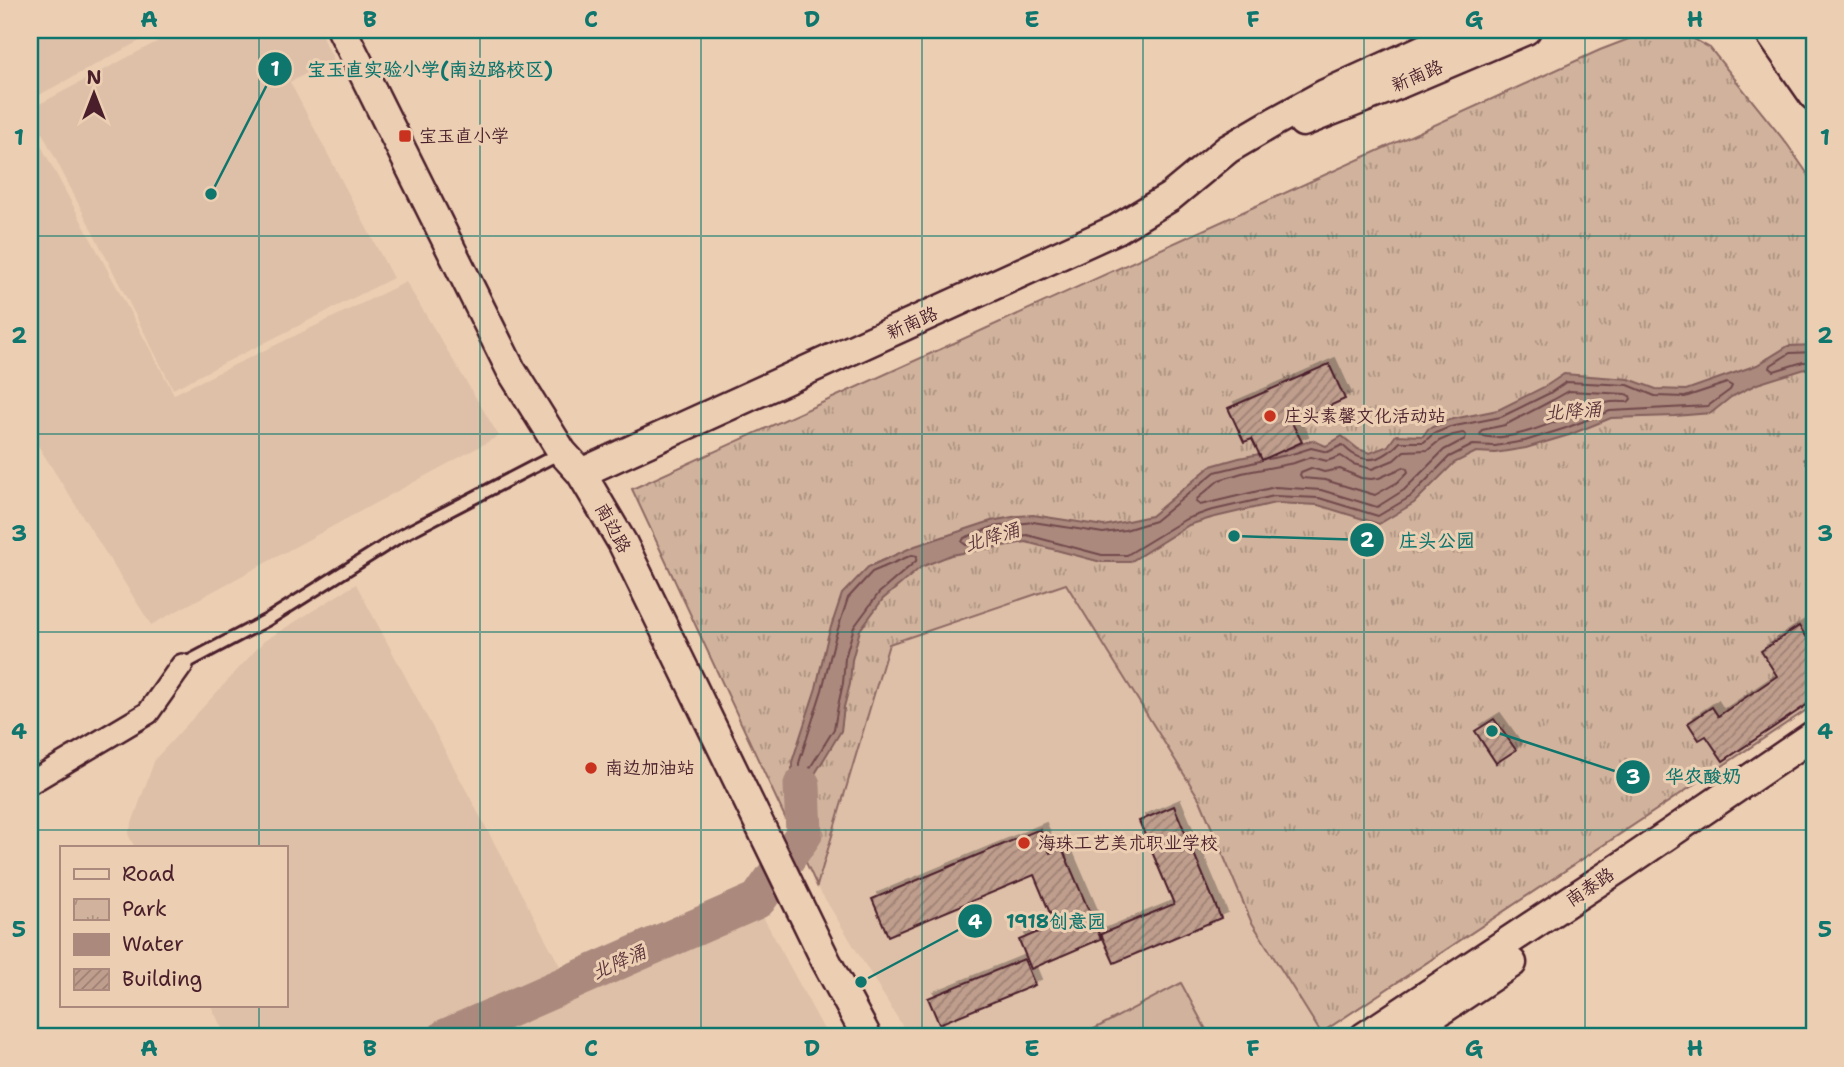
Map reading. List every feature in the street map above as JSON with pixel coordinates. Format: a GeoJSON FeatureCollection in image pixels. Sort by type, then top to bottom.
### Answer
{"type":"FeatureCollection","features":[{"type":"Feature","properties":{"kind":"main road"},"geometry":{"type":"LineString","coordinates":[[1801,30],[1814,48]]}},
{"type":"Feature","properties":{"kind":"street","name":"南边路"},"geometry":{"type":"LineString","coordinates":[[342,30],[511,370],[562,452],[581,473],[623,544],[832,972],[867,1037]]}},
{"type":"Feature","properties":{"kind":"street","name":"新南路"},"geometry":{"type":"LineString","coordinates":[[581,473],[1117,229],[1170,197],[1228,149],[1325,94],[1466,30]]}},
{"type":"Feature","properties":{"kind":"street","name":"新南路"},"geometry":{"type":"LineString","coordinates":[[1228,149],[1347,106],[1526,30]]}},
{"type":"Feature","properties":{"kind":"street"},"geometry":{"type":"LineString","coordinates":[[1768,30],[1814,96]]}},
{"type":"Feature","properties":{"kind":"street"},"geometry":{"type":"LineString","coordinates":[[30,783],[148,713],[182,665]]}},
{"type":"Feature","properties":{"kind":"street","name":"南泰路"},"geometry":{"type":"LineString","coordinates":[[1364,1037],[1814,735]]}},
{"type":"Feature","properties":{"kind":"street","name":"南泰路"},"geometry":{"type":"LineString","coordinates":[[1401,1037],[1814,757]]}},
{"type":"Feature","properties":{"kind":"lane"},"geometry":{"type":"LineString","coordinates":[[182,665],[267,620],[402,535],[562,452]]}},
{"type":"Feature","properties":{"kind":"shaded area"},"geometry":{"type":"Polygon","coordinates":[[[30,30],[160,30],[30,100],[30,30]]]}},
{"type":"Feature","properties":{"kind":"shaded area"},"geometry":{"type":"Polygon","coordinates":[[[179,30],[319,30],[334,60],[290,82],[393,278],[173,389],[30,109],[179,30]]]}},
{"type":"Feature","properties":{"kind":"shaded area"},"geometry":{"type":"Polygon","coordinates":[[[30,125],[174,394],[406,282],[499,436],[151,625],[30,433],[30,125]]]}},
{"type":"Feature","properties":{"kind":"shaded area"},"geometry":{"type":"Polygon","coordinates":[[[356,584],[574,992],[760,911],[828,1037],[226,1037],[211,1007],[287,1007],[287,846],[134,846],[128,834],[155,759],[264,641],[356,584]]]}},
{"type":"Feature","properties":{"kind":"shaded area","name":"海珠工艺美术职业学校"},"geometry":{"type":"Polygon","coordinates":[[[1066,584],[1200,800],[1251,921],[1321,1033],[1314,1037],[909,1037],[817,886],[889,644],[1066,584]]]}},
{"type":"Feature","properties":{"kind":"green space"},"geometry":{"type":"Polygon","coordinates":[[[1652,30],[1683,33],[1710,48],[1787,144],[1814,183],[1814,452],[1804,459],[1814,474],[1814,705],[1321,1033],[1251,921],[1200,800],[1066,584],[889,644],[817,886],[632,489],[1600,50],[1652,30]]]}},
{"type":"Feature","properties":{"kind":"green space"},"geometry":{"type":"Polygon","coordinates":[[[1181,983],[1210,1037],[1079,1037],[1181,983]]]}},
{"type":"Feature","properties":{"kind":"water"},"geometry":{"type":"Polygon","coordinates":[[[1814,345],[1814,369],[1805,369],[1757,384],[1731,397],[1711,413],[1611,418],[1526,448],[1495,453],[1476,452],[1454,463],[1414,503],[1379,524],[1318,505],[1275,503],[1189,525],[1130,562],[1101,562],[1026,542],[951,555],[921,567],[883,599],[860,630],[852,660],[841,731],[807,787],[804,834],[800,829],[792,798],[792,762],[842,594],[868,567],[915,546],[991,521],[1018,516],[1033,515],[1104,526],[1151,516],[1211,466],[1291,448],[1312,440],[1326,446],[1342,436],[1358,449],[1370,453],[1388,446],[1396,435],[1423,436],[1428,429],[1448,420],[1498,410],[1564,374],[1629,379],[1656,389],[1686,390],[1757,365],[1788,346],[1814,345]]]}},
{"type":"Feature","properties":{"kind":"building","name":"庄头素馨文化活动站"},"geometry":{"type":"Polygon","coordinates":[[[1329,364],[1345,399],[1292,423],[1302,442],[1262,460],[1252,439],[1244,442],[1228,408],[1329,364]]]}},
{"type":"Feature","properties":{"kind":"building"},"geometry":{"type":"Polygon","coordinates":[[[1799,626],[1814,648],[1814,700],[1723,761],[1706,736],[1699,740],[1688,723],[1712,707],[1718,716],[1777,676],[1761,651],[1799,626]]]}},
{"type":"Feature","properties":{"kind":"building"},"geometry":{"type":"Polygon","coordinates":[[[1494,719],[1516,750],[1496,763],[1475,731],[1494,719]]]}},
{"type":"Feature","properties":{"kind":"building"},"geometry":{"type":"Polygon","coordinates":[[[1174,806],[1221,918],[1114,963],[1101,934],[1174,904],[1139,821],[1174,806]]]}},
{"type":"Feature","properties":{"kind":"building"},"geometry":{"type":"Polygon","coordinates":[[[1040,829],[1050,853],[1062,848],[1101,939],[1031,969],[1019,940],[1055,925],[1034,875],[888,936],[872,899],[1040,829]]]}},
{"type":"Feature","properties":{"kind":"building"},"geometry":{"type":"Polygon","coordinates":[[[1024,959],[1035,985],[939,1024],[928,998],[1024,959]]]}},
{"type":"Feature","properties":{"kind":"waterway","name":"北降涌"},"geometry":{"type":"LineString","coordinates":[[446,1037],[758,900],[804,834],[802,785]]}},
{"type":"Feature","properties":{"kind":"place","name":"宝玉直小学"},"geometry":{"type":"Point","coordinates":[405,136]}},
{"type":"Feature","properties":{"kind":"place","name":"宝玉直实验小学(南边路校区)"},"geometry":{"type":"Point","coordinates":[211,194]}},
{"type":"Feature","properties":{"kind":"place","name":"庄头素馨文化活动站"},"geometry":{"type":"Point","coordinates":[1270,416]}},
{"type":"Feature","properties":{"kind":"place","name":"庄头公园"},"geometry":{"type":"Point","coordinates":[1234,536]}},
{"type":"Feature","properties":{"kind":"place","name":"华农酸奶"},"geometry":{"type":"Point","coordinates":[1492,731]}},
{"type":"Feature","properties":{"kind":"place","name":"南边加油站"},"geometry":{"type":"Point","coordinates":[591,768]}},
{"type":"Feature","properties":{"kind":"place","name":"海珠工艺美术职业学校"},"geometry":{"type":"Point","coordinates":[1024,843]}},
{"type":"Feature","properties":{"kind":"place","name":"1918创意园"},"geometry":{"type":"Point","coordinates":[861,982]}}]}
